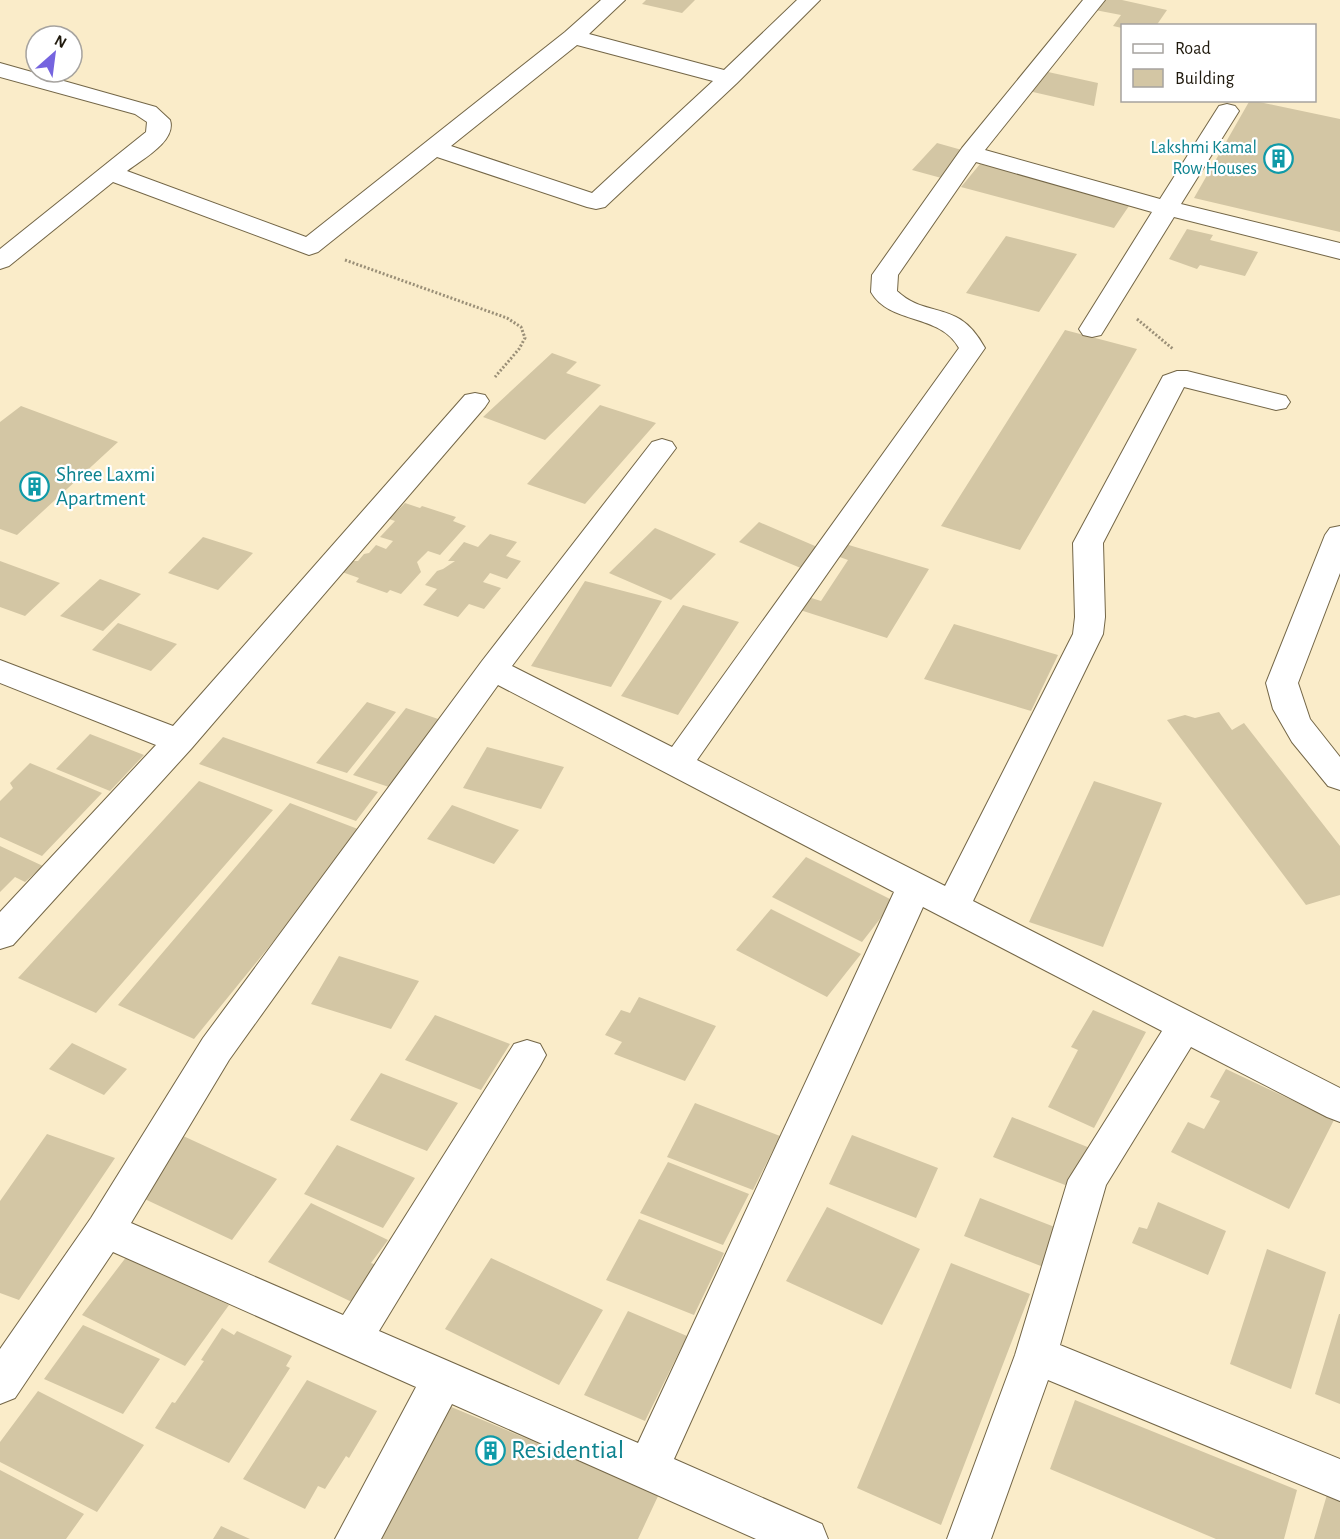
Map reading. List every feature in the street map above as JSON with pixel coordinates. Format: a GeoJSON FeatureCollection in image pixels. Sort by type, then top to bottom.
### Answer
{"type":"FeatureCollection","features":[{"type":"Feature","properties":{"kind":"street"},"geometry":{"type":"LineString","coordinates":[[110,173],[309,247],[573,37],[614,0]]}},
{"type":"Feature","properties":{"kind":"street"},"geometry":{"type":"LineString","coordinates":[[433,148],[596,202],[809,0]]}},
{"type":"Feature","properties":{"kind":"street"},"geometry":{"type":"LineString","coordinates":[[676,764],[972,348],[962,333],[950,323],[895,301],[885,294],[883,287],[885,275],[970,153],[1094,0]]}},
{"type":"Feature","properties":{"kind":"street"},"geometry":{"type":"LineString","coordinates":[[573,37],[729,78]]}},
{"type":"Feature","properties":{"kind":"street"},"geometry":{"type":"LineString","coordinates":[[0,70],[143,108],[161,122],[161,129],[156,136],[0,261]]}},
{"type":"Feature","properties":{"kind":"street"},"geometry":{"type":"LineString","coordinates":[[1092,329],[1227,111]]}},
{"type":"Feature","properties":{"kind":"street"},"geometry":{"type":"LineString","coordinates":[[970,153],[1166,208],[1340,251]]}},
{"type":"Feature","properties":{"kind":"street"},"geometry":{"type":"LineString","coordinates":[[952,907],[1088,634],[1090,617],[1088,543],[1173,382],[1181,378],[1188,379],[1276,402]]}},
{"type":"Feature","properties":{"kind":"street"},"geometry":{"type":"LineString","coordinates":[[0,935],[179,741],[475,400]]}},
{"type":"Feature","properties":{"kind":"street"},"geometry":{"type":"LineString","coordinates":[[0,1384],[105,1230],[216,1049],[493,669],[662,448]]}},
{"type":"Feature","properties":{"kind":"street"},"geometry":{"type":"LineString","coordinates":[[1340,535],[1282,683],[1284,698],[1295,719],[1315,751],[1340,778]]}},
{"type":"Feature","properties":{"kind":"street"},"geometry":{"type":"LineString","coordinates":[[493,669],[1340,1106]]}},
{"type":"Feature","properties":{"kind":"street"},"geometry":{"type":"LineString","coordinates":[[0,671],[179,741]]}},
{"type":"Feature","properties":{"kind":"street"},"geometry":{"type":"LineString","coordinates":[[648,1469],[914,887]]}},
{"type":"Feature","properties":{"kind":"street"},"geometry":{"type":"LineString","coordinates":[[969,1539],[1036,1355],[1088,1180],[1184,1027]]}},
{"type":"Feature","properties":{"kind":"street"},"geometry":{"type":"LineString","coordinates":[[351,1340],[527,1054]]}},
{"type":"Feature","properties":{"kind":"street"},"geometry":{"type":"LineString","coordinates":[[105,1230],[806,1539]]}},
{"type":"Feature","properties":{"kind":"street"},"geometry":{"type":"LineString","coordinates":[[1036,1355],[1340,1480]]}},
{"type":"Feature","properties":{"kind":"street"},"geometry":{"type":"LineString","coordinates":[[357,1539],[443,1379]]}},
{"type":"Feature","properties":{"kind":"path"},"geometry":{"type":"LineString","coordinates":[[309,247],[507,318],[521,327],[525,338],[519,349],[475,400]]}},
{"type":"Feature","properties":{"kind":"path"},"geometry":{"type":"LineString","coordinates":[[1111,297],[1179,354],[1188,364],[1188,379]]}},
{"type":"Feature","properties":{"kind":"building"},"geometry":{"type":"Polygon","coordinates":[[[646,0],[695,0],[682,13],[642,4],[646,0]]]}},
{"type":"Feature","properties":{"kind":"building"},"geometry":{"type":"Polygon","coordinates":[[[1103,0],[1122,0],[1167,10],[1157,24],[1121,24],[1121,28],[1113,26],[1121,15],[1095,10],[1103,0]]]}},
{"type":"Feature","properties":{"kind":"building"},"geometry":{"type":"Polygon","coordinates":[[[1039,70],[1098,83],[1094,106],[1033,92],[1026,85],[1039,70]]]}},
{"type":"Feature","properties":{"kind":"building","name":"Lakshmi Kamal Row Houses"},"geometry":{"type":"Polygon","coordinates":[[[1249,102],[1259,102],[1340,119],[1340,232],[1194,198],[1249,102]]]}},
{"type":"Feature","properties":{"kind":"building"},"geometry":{"type":"Polygon","coordinates":[[[937,143],[969,152],[945,179],[912,170],[937,143]]]}},
{"type":"Feature","properties":{"kind":"building"},"geometry":{"type":"Polygon","coordinates":[[[980,164],[1131,203],[1114,228],[961,187],[980,164]]]}},
{"type":"Feature","properties":{"kind":"building"},"geometry":{"type":"Polygon","coordinates":[[[1187,229],[1213,235],[1210,240],[1258,252],[1245,276],[1200,265],[1197,269],[1169,259],[1187,229]]]}},
{"type":"Feature","properties":{"kind":"building"},"geometry":{"type":"Polygon","coordinates":[[[1006,236],[1077,254],[1039,312],[966,293],[1006,236]]]}},
{"type":"Feature","properties":{"kind":"building"},"geometry":{"type":"Polygon","coordinates":[[[1065,330],[1137,349],[1020,550],[941,526],[1065,330]]]}},
{"type":"Feature","properties":{"kind":"building"},"geometry":{"type":"Polygon","coordinates":[[[552,353],[577,362],[566,373],[601,385],[545,440],[483,417],[552,353]]]}},
{"type":"Feature","properties":{"kind":"building"},"geometry":{"type":"Polygon","coordinates":[[[600,405],[656,423],[585,504],[527,484],[600,405]]]}},
{"type":"Feature","properties":{"kind":"building","name":"Shree Laxmi Apartment"},"geometry":{"type":"Polygon","coordinates":[[[21,406],[118,442],[17,535],[0,529],[0,422],[21,406]]]}},
{"type":"Feature","properties":{"kind":"building"},"geometry":{"type":"Polygon","coordinates":[[[405,503],[456,517],[453,521],[466,526],[440,555],[428,551],[417,562],[421,572],[401,594],[390,590],[387,593],[356,582],[359,578],[342,572],[352,561],[358,561],[376,545],[386,549],[393,541],[380,537],[395,521],[389,519],[405,503]]]}},
{"type":"Feature","properties":{"kind":"building"},"geometry":{"type":"Polygon","coordinates":[[[759,522],[822,549],[803,569],[739,542],[759,522]]]}},
{"type":"Feature","properties":{"kind":"building"},"geometry":{"type":"Polygon","coordinates":[[[655,528],[716,554],[671,600],[609,573],[655,528]]]}},
{"type":"Feature","properties":{"kind":"building"},"geometry":{"type":"Polygon","coordinates":[[[490,534],[517,542],[506,556],[521,561],[507,579],[490,573],[483,582],[501,588],[484,609],[469,604],[458,617],[423,605],[437,589],[425,585],[437,571],[455,561],[448,561],[464,542],[478,547],[490,534]]]}},
{"type":"Feature","properties":{"kind":"building"},"geometry":{"type":"Polygon","coordinates":[[[203,537],[253,553],[218,590],[168,573],[203,537]]]}},
{"type":"Feature","properties":{"kind":"building"},"geometry":{"type":"Polygon","coordinates":[[[842,543],[929,569],[887,638],[797,609],[805,596],[821,601],[848,560],[834,555],[842,543]]]}},
{"type":"Feature","properties":{"kind":"building"},"geometry":{"type":"Polygon","coordinates":[[[0,561],[60,583],[25,616],[0,607],[0,561]]]}},
{"type":"Feature","properties":{"kind":"building"},"geometry":{"type":"Polygon","coordinates":[[[100,579],[141,594],[103,631],[60,616],[100,579]]]}},
{"type":"Feature","properties":{"kind":"building"},"geometry":{"type":"Polygon","coordinates":[[[585,581],[662,601],[611,687],[531,666],[585,581]]]}},
{"type":"Feature","properties":{"kind":"building"},"geometry":{"type":"Polygon","coordinates":[[[683,605],[739,622],[678,715],[621,696],[683,605]]]}},
{"type":"Feature","properties":{"kind":"building"},"geometry":{"type":"Polygon","coordinates":[[[118,623],[177,644],[151,671],[92,650],[118,623]]]}},
{"type":"Feature","properties":{"kind":"building"},"geometry":{"type":"Polygon","coordinates":[[[954,624],[1058,655],[1031,711],[924,679],[954,624]]]}},
{"type":"Feature","properties":{"kind":"building"},"geometry":{"type":"Polygon","coordinates":[[[367,702],[396,712],[347,773],[316,763],[367,702]]]}},
{"type":"Feature","properties":{"kind":"building"},"geometry":{"type":"Polygon","coordinates":[[[406,708],[444,721],[392,788],[353,775],[406,708]]]}},
{"type":"Feature","properties":{"kind":"building"},"geometry":{"type":"Polygon","coordinates":[[[1219,712],[1232,730],[1244,723],[1340,846],[1340,895],[1306,905],[1167,720],[1185,715],[1195,718],[1219,712]]]}},
{"type":"Feature","properties":{"kind":"building"},"geometry":{"type":"Polygon","coordinates":[[[90,734],[144,755],[110,791],[56,769],[90,734]]]}},
{"type":"Feature","properties":{"kind":"building"},"geometry":{"type":"Polygon","coordinates":[[[223,737],[378,792],[356,821],[199,764],[223,737]]]}},
{"type":"Feature","properties":{"kind":"building"},"geometry":{"type":"Polygon","coordinates":[[[487,747],[564,767],[541,809],[463,788],[487,747]]]}},
{"type":"Feature","properties":{"kind":"building"},"geometry":{"type":"Polygon","coordinates":[[[30,763],[102,793],[42,856],[0,837],[0,801],[13,788],[10,783],[30,763]]]}},
{"type":"Feature","properties":{"kind":"building"},"geometry":{"type":"Polygon","coordinates":[[[199,781],[273,810],[96,1013],[18,978],[199,781]]]}},
{"type":"Feature","properties":{"kind":"building"},"geometry":{"type":"Polygon","coordinates":[[[1094,781],[1162,803],[1103,947],[1029,922],[1094,781]]]}},
{"type":"Feature","properties":{"kind":"building"},"geometry":{"type":"Polygon","coordinates":[[[290,803],[363,831],[194,1039],[118,1005],[290,803]]]}},
{"type":"Feature","properties":{"kind":"building"},"geometry":{"type":"Polygon","coordinates":[[[452,805],[519,830],[494,864],[427,839],[452,805]]]}},
{"type":"Feature","properties":{"kind":"building"},"geometry":{"type":"Polygon","coordinates":[[[0,846],[43,866],[25,882],[15,877],[0,892],[0,846]]]}},
{"type":"Feature","properties":{"kind":"building"},"geometry":{"type":"Polygon","coordinates":[[[806,857],[894,901],[862,942],[772,897],[806,857]]]}},
{"type":"Feature","properties":{"kind":"building"},"geometry":{"type":"Polygon","coordinates":[[[771,909],[861,954],[827,997],[736,950],[771,909]]]}},
{"type":"Feature","properties":{"kind":"building"},"geometry":{"type":"Polygon","coordinates":[[[339,956],[419,981],[391,1029],[311,1004],[339,956]]]}},
{"type":"Feature","properties":{"kind":"building"},"geometry":{"type":"Polygon","coordinates":[[[639,997],[716,1026],[685,1081],[614,1054],[622,1042],[605,1035],[621,1010],[630,1013],[639,997]]]}},
{"type":"Feature","properties":{"kind":"building"},"geometry":{"type":"Polygon","coordinates":[[[1093,1010],[1146,1032],[1094,1128],[1048,1107],[1078,1050],[1071,1047],[1093,1010]]]}},
{"type":"Feature","properties":{"kind":"building"},"geometry":{"type":"Polygon","coordinates":[[[435,1015],[510,1044],[481,1090],[405,1060],[435,1015]]]}},
{"type":"Feature","properties":{"kind":"building"},"geometry":{"type":"Polygon","coordinates":[[[72,1043],[127,1069],[104,1095],[49,1069],[72,1043]]]}},
{"type":"Feature","properties":{"kind":"building"},"geometry":{"type":"Polygon","coordinates":[[[1226,1069],[1334,1120],[1289,1209],[1171,1152],[1188,1122],[1204,1129],[1220,1101],[1210,1097],[1226,1069]]]}},
{"type":"Feature","properties":{"kind":"building"},"geometry":{"type":"Polygon","coordinates":[[[381,1073],[458,1103],[427,1151],[350,1120],[381,1073]]]}},
{"type":"Feature","properties":{"kind":"building"},"geometry":{"type":"Polygon","coordinates":[[[695,1103],[780,1136],[753,1190],[667,1157],[695,1103]]]}},
{"type":"Feature","properties":{"kind":"building"},"geometry":{"type":"Polygon","coordinates":[[[1012,1117],[1090,1148],[1073,1188],[993,1157],[1012,1117]]]}},
{"type":"Feature","properties":{"kind":"building"},"geometry":{"type":"Polygon","coordinates":[[[47,1134],[115,1158],[19,1300],[0,1293],[0,1201],[47,1134]]]}},
{"type":"Feature","properties":{"kind":"building"},"geometry":{"type":"Polygon","coordinates":[[[181,1135],[277,1179],[232,1240],[134,1194],[181,1135]]]}},
{"type":"Feature","properties":{"kind":"building"},"geometry":{"type":"Polygon","coordinates":[[[852,1135],[938,1168],[916,1218],[829,1184],[852,1135]]]}},
{"type":"Feature","properties":{"kind":"building"},"geometry":{"type":"Polygon","coordinates":[[[337,1145],[415,1178],[383,1228],[304,1194],[337,1145]]]}},
{"type":"Feature","properties":{"kind":"building"},"geometry":{"type":"Polygon","coordinates":[[[668,1162],[749,1194],[723,1245],[640,1213],[668,1162]]]}},
{"type":"Feature","properties":{"kind":"building"},"geometry":{"type":"Polygon","coordinates":[[[980,1198],[1065,1231],[1056,1272],[964,1236],[980,1198]]]}},
{"type":"Feature","properties":{"kind":"building"},"geometry":{"type":"Polygon","coordinates":[[[1158,1202],[1226,1231],[1208,1275],[1132,1243],[1139,1227],[1147,1229],[1158,1202]]]}},
{"type":"Feature","properties":{"kind":"building"},"geometry":{"type":"Polygon","coordinates":[[[311,1203],[388,1240],[371,1263],[379,1266],[354,1303],[268,1262],[311,1203]]]}},
{"type":"Feature","properties":{"kind":"building"},"geometry":{"type":"Polygon","coordinates":[[[827,1207],[920,1249],[882,1325],[786,1281],[827,1207]]]}},
{"type":"Feature","properties":{"kind":"building"},"geometry":{"type":"Polygon","coordinates":[[[639,1219],[724,1253],[694,1315],[606,1280],[639,1219]]]}},
{"type":"Feature","properties":{"kind":"building"},"geometry":{"type":"Polygon","coordinates":[[[1267,1249],[1326,1272],[1291,1389],[1230,1364],[1267,1249]]]}},
{"type":"Feature","properties":{"kind":"building"},"geometry":{"type":"Polygon","coordinates":[[[127,1256],[229,1305],[185,1366],[82,1315],[127,1256]]]}},
{"type":"Feature","properties":{"kind":"building"},"geometry":{"type":"Polygon","coordinates":[[[491,1258],[603,1310],[559,1385],[445,1329],[491,1258]]]}},
{"type":"Feature","properties":{"kind":"building"},"geometry":{"type":"Polygon","coordinates":[[[951,1263],[1030,1294],[941,1525],[857,1488],[951,1263]]]}},
{"type":"Feature","properties":{"kind":"building"},"geometry":{"type":"Polygon","coordinates":[[[628,1311],[687,1336],[645,1421],[584,1395],[628,1311]]]}},
{"type":"Feature","properties":{"kind":"building"},"geometry":{"type":"Polygon","coordinates":[[[1340,1314],[1340,1404],[1315,1394],[1340,1314]]]}},
{"type":"Feature","properties":{"kind":"building"},"geometry":{"type":"Polygon","coordinates":[[[83,1325],[160,1359],[123,1414],[44,1379],[83,1325]]]}},
{"type":"Feature","properties":{"kind":"building"},"geometry":{"type":"Polygon","coordinates":[[[222,1328],[234,1335],[237,1331],[292,1356],[286,1366],[290,1368],[229,1463],[155,1428],[204,1361],[201,1360],[222,1328]]]}},
{"type":"Feature","properties":{"kind":"building"},"geometry":{"type":"Polygon","coordinates":[[[307,1380],[377,1411],[349,1458],[346,1456],[325,1489],[318,1486],[305,1509],[243,1479],[307,1380]]]}},
{"type":"Feature","properties":{"kind":"building"},"geometry":{"type":"Polygon","coordinates":[[[38,1391],[144,1445],[97,1512],[0,1462],[0,1442],[38,1391]]]}},
{"type":"Feature","properties":{"kind":"building"},"geometry":{"type":"Polygon","coordinates":[[[1075,1400],[1297,1490],[1284,1539],[1216,1539],[1050,1469],[1075,1400]]]}},
{"type":"Feature","properties":{"kind":"building","name":"Residential"},"geometry":{"type":"Polygon","coordinates":[[[449,1406],[659,1494],[638,1539],[377,1539],[449,1406]]]}},
{"type":"Feature","properties":{"kind":"building"},"geometry":{"type":"Polygon","coordinates":[[[0,1470],[84,1514],[66,1539],[0,1539],[0,1470]]]}},
{"type":"Feature","properties":{"kind":"building"},"geometry":{"type":"Polygon","coordinates":[[[1331,1481],[1340,1485],[1340,1539],[1314,1539],[1331,1481]]]}},
{"type":"Feature","properties":{"kind":"building"},"geometry":{"type":"Polygon","coordinates":[[[221,1526],[250,1539],[213,1539],[221,1526]]]}},
{"type":"Feature","properties":{"kind":"place","name":"Lakshmi Kamal Row Houses"},"geometry":{"type":"Point","coordinates":[1278,158]}},
{"type":"Feature","properties":{"kind":"place","name":"Shree Laxmi Apartment"},"geometry":{"type":"Point","coordinates":[35,486]}},
{"type":"Feature","properties":{"kind":"place","name":"Residential"},"geometry":{"type":"Point","coordinates":[490,1450]}}]}
